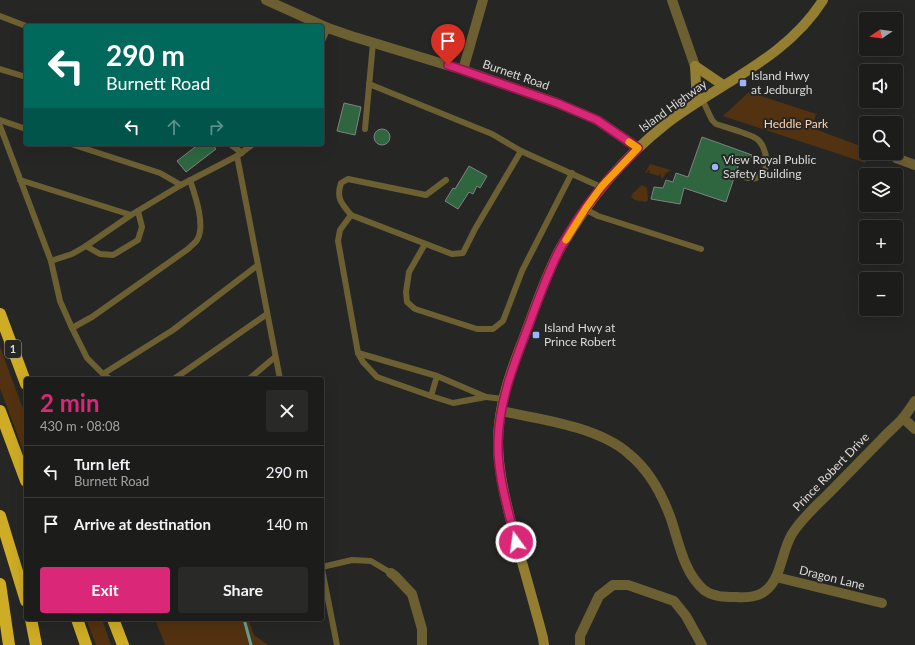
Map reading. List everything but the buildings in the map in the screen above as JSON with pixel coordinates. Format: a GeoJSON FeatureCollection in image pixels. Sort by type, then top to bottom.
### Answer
{"type":"FeatureCollection","features":[{"type":"Feature","properties":{"kind":"highway","name":"1"},"geometry":{"type":"LineString","coordinates":[[0,314],[24,379]]}},
{"type":"Feature","properties":{"kind":"highway"},"geometry":{"type":"LineString","coordinates":[[0,411],[24,476]]}},
{"type":"Feature","properties":{"kind":"highway"},"geometry":{"type":"LineString","coordinates":[[0,516],[24,595]]}},
{"type":"Feature","properties":{"kind":"highway"},"geometry":{"type":"LineString","coordinates":[[0,584],[9,645]]}},
{"type":"Feature","properties":{"kind":"highway"},"geometry":{"type":"LineString","coordinates":[[31,621],[36,645]]}},
{"type":"Feature","properties":{"kind":"highway"},"geometry":{"type":"LineString","coordinates":[[78,621],[86,645]]}},
{"type":"Feature","properties":{"kind":"highway"},"geometry":{"type":"LineString","coordinates":[[114,621],[123,645]]}},
{"type":"Feature","properties":{"kind":"main road","name":"Island Highway"},"geometry":{"type":"LineString","coordinates":[[544,645],[504,494],[498,441],[503,399],[515,362],[540,296],[561,248],[586,208],[601,187],[638,148],[668,122],[723,85],[763,61],[782,46],[800,30],[823,0]]}},
{"type":"Feature","properties":{"kind":"main road"},"geometry":{"type":"LineString","coordinates":[[695,66],[723,85]]}},
{"type":"Feature","properties":{"kind":"main road"},"geometry":{"type":"LineString","coordinates":[[695,66],[699,101]]}},
{"type":"Feature","properties":{"kind":"street","name":"Burnett Road"},"geometry":{"type":"LineString","coordinates":[[266,0],[319,24]]}},
{"type":"Feature","properties":{"kind":"street"},"geometry":{"type":"LineString","coordinates":[[463,70],[483,0]]}},
{"type":"Feature","properties":{"kind":"street"},"geometry":{"type":"LineString","coordinates":[[672,0],[695,66]]}},
{"type":"Feature","properties":{"kind":"street","name":"Burnett Road"},"geometry":{"type":"LineString","coordinates":[[324,26],[373,43],[463,70],[557,103],[597,120],[638,148]]}},
{"type":"Feature","properties":{"kind":"street"},"geometry":{"type":"LineString","coordinates":[[901,160],[915,165]]}},
{"type":"Feature","properties":{"kind":"street","name":"Prince Robert Drive"},"geometry":{"type":"LineString","coordinates":[[501,411],[561,424],[594,434],[615,444],[628,453],[643,466],[656,485],[664,502],[688,568],[696,581],[705,590],[713,594],[722,596],[751,597],[765,592],[771,586],[776,577],[789,539],[807,514],[828,495],[903,418],[915,401]]}},
{"type":"Feature","properties":{"kind":"street"},"geometry":{"type":"LineString","coordinates":[[903,418],[915,429]]}},
{"type":"Feature","properties":{"kind":"street"},"geometry":{"type":"LineString","coordinates":[[391,573],[412,594],[422,629],[422,645]]}},
{"type":"Feature","properties":{"kind":"street","name":"Dragon Lane"},"geometry":{"type":"LineString","coordinates":[[776,577],[882,603]]}},
{"type":"Feature","properties":{"kind":"street"},"geometry":{"type":"LineString","coordinates":[[580,645],[580,636],[599,596],[613,585],[628,585],[674,601],[684,614],[702,645]]}},
{"type":"Feature","properties":{"kind":"lane"},"geometry":{"type":"LineString","coordinates":[[0,16],[24,25]]}},
{"type":"Feature","properties":{"kind":"lane"},"geometry":{"type":"LineString","coordinates":[[324,37],[328,28]]}},
{"type":"Feature","properties":{"kind":"lane"},"geometry":{"type":"LineString","coordinates":[[365,129],[373,43]]}},
{"type":"Feature","properties":{"kind":"lane"},"geometry":{"type":"LineString","coordinates":[[0,69],[24,76]]}},
{"type":"Feature","properties":{"kind":"lane"},"geometry":{"type":"LineString","coordinates":[[369,84],[492,134],[521,151],[601,187]]}},
{"type":"Feature","properties":{"kind":"lane"},"geometry":{"type":"LineString","coordinates":[[699,101],[716,124],[756,138],[762,143],[767,163],[761,176],[748,178],[735,174]]}},
{"type":"Feature","properties":{"kind":"lane"},"geometry":{"type":"LineString","coordinates":[[0,120],[24,128]]}},
{"type":"Feature","properties":{"kind":"lane"},"geometry":{"type":"LineString","coordinates":[[0,126],[51,261],[60,301],[87,358],[107,377]]}},
{"type":"Feature","properties":{"kind":"lane"},"geometry":{"type":"LineString","coordinates":[[78,146],[160,173],[181,185]]}},
{"type":"Feature","properties":{"kind":"lane"},"geometry":{"type":"LineString","coordinates":[[232,146],[240,155],[258,265],[280,377]]}},
{"type":"Feature","properties":{"kind":"lane"},"geometry":{"type":"LineString","coordinates":[[51,261],[72,254],[86,246],[131,215],[190,180],[240,155],[251,146]]}},
{"type":"Feature","properties":{"kind":"lane"},"geometry":{"type":"LineString","coordinates":[[446,180],[426,195],[348,179],[341,183],[338,192],[341,203],[351,215],[452,254],[463,253],[475,229],[521,151]]}},
{"type":"Feature","properties":{"kind":"lane"},"geometry":{"type":"LineString","coordinates":[[425,244],[408,272],[406,292],[407,302],[415,309],[470,327],[477,329],[493,329],[503,321],[522,271],[572,173]]}},
{"type":"Feature","properties":{"kind":"lane"},"geometry":{"type":"LineString","coordinates":[[20,180],[131,215]]}},
{"type":"Feature","properties":{"kind":"lane"},"geometry":{"type":"LineString","coordinates":[[72,328],[92,317],[188,249],[198,239],[201,226],[197,203],[190,180]]}},
{"type":"Feature","properties":{"kind":"lane"},"geometry":{"type":"LineString","coordinates":[[586,208],[598,216],[701,250]]}},
{"type":"Feature","properties":{"kind":"lane"},"geometry":{"type":"LineString","coordinates":[[86,246],[100,254],[113,255],[138,240],[142,227],[138,211]]}},
{"type":"Feature","properties":{"kind":"lane"},"geometry":{"type":"LineString","coordinates":[[351,215],[340,230],[338,241],[358,353],[363,362],[377,377],[453,403],[486,396]]}},
{"type":"Feature","properties":{"kind":"lane"},"geometry":{"type":"LineString","coordinates":[[102,374],[173,330],[258,265]]}},
{"type":"Feature","properties":{"kind":"lane"},"geometry":{"type":"LineString","coordinates":[[177,377],[267,314]]}},
{"type":"Feature","properties":{"kind":"lane"},"geometry":{"type":"LineString","coordinates":[[358,353],[437,376],[486,396],[503,399]]}},
{"type":"Feature","properties":{"kind":"lane"},"geometry":{"type":"LineString","coordinates":[[251,377],[275,357]]}},
{"type":"Feature","properties":{"kind":"lane"},"geometry":{"type":"LineString","coordinates":[[431,396],[437,376]]}},
{"type":"Feature","properties":{"kind":"lane"},"geometry":{"type":"LineString","coordinates":[[324,567],[352,560],[371,561],[391,573]]}},
{"type":"Feature","properties":{"kind":"lane"},"geometry":{"type":"LineString","coordinates":[[324,578],[337,645]]}},
{"type":"Feature","properties":{"kind":"green space","name":"Heddle Park"},"geometry":{"type":"Polygon","coordinates":[[[749,92],[816,114],[812,128],[859,145],[859,160],[866,160],[866,163],[723,116],[749,92]]]}},
{"type":"Feature","properties":{"kind":"green space"},"geometry":{"type":"Polygon","coordinates":[[[650,164],[671,170],[666,173],[662,179],[660,174],[659,176],[649,173],[650,171],[648,170],[647,173],[645,173],[650,164]]]}},
{"type":"Feature","properties":{"kind":"green space"},"geometry":{"type":"Polygon","coordinates":[[[642,185],[647,188],[648,200],[646,202],[635,200],[631,197],[633,193],[642,185]]]}},
{"type":"Feature","properties":{"kind":"green space"},"geometry":{"type":"Polygon","coordinates":[[[0,347],[24,412],[24,453],[0,388],[0,347]]]}},
{"type":"Feature","properties":{"kind":"green space"},"geometry":{"type":"Polygon","coordinates":[[[87,621],[103,621],[111,645],[96,645],[87,621]]]}},
{"type":"Feature","properties":{"kind":"green space"},"geometry":{"type":"Polygon","coordinates":[[[156,621],[249,621],[254,635],[268,645],[165,645],[156,621]]]}},
{"type":"Feature","properties":{"kind":"waterway"},"geometry":{"type":"LineString","coordinates":[[245,621],[251,645]]}},
{"type":"Feature","properties":{"kind":"slow traffic"},"geometry":{"type":"LineString","coordinates":[[566,240],[601,187],[638,148],[629,142]]}},
{"type":"Feature","properties":{"kind":"place","name":"Island Hwy at Jedburgh"},"geometry":{"type":"Point","coordinates":[743,83]}},
{"type":"Feature","properties":{"kind":"place","name":"View Royal Public Safety Building"},"geometry":{"type":"Point","coordinates":[715,167]}},
{"type":"Feature","properties":{"kind":"place","name":"Island Hwy at Prince Robert"},"geometry":{"type":"Point","coordinates":[536,335]}},
{"type":"Feature","properties":{"kind":"route"},"geometry":{"type":"LineString","coordinates":[[448,65],[557,103],[597,120],[638,148],[601,187],[561,248],[540,296],[515,362],[503,399],[498,441],[500,467],[504,494],[516,542]]}}]}
